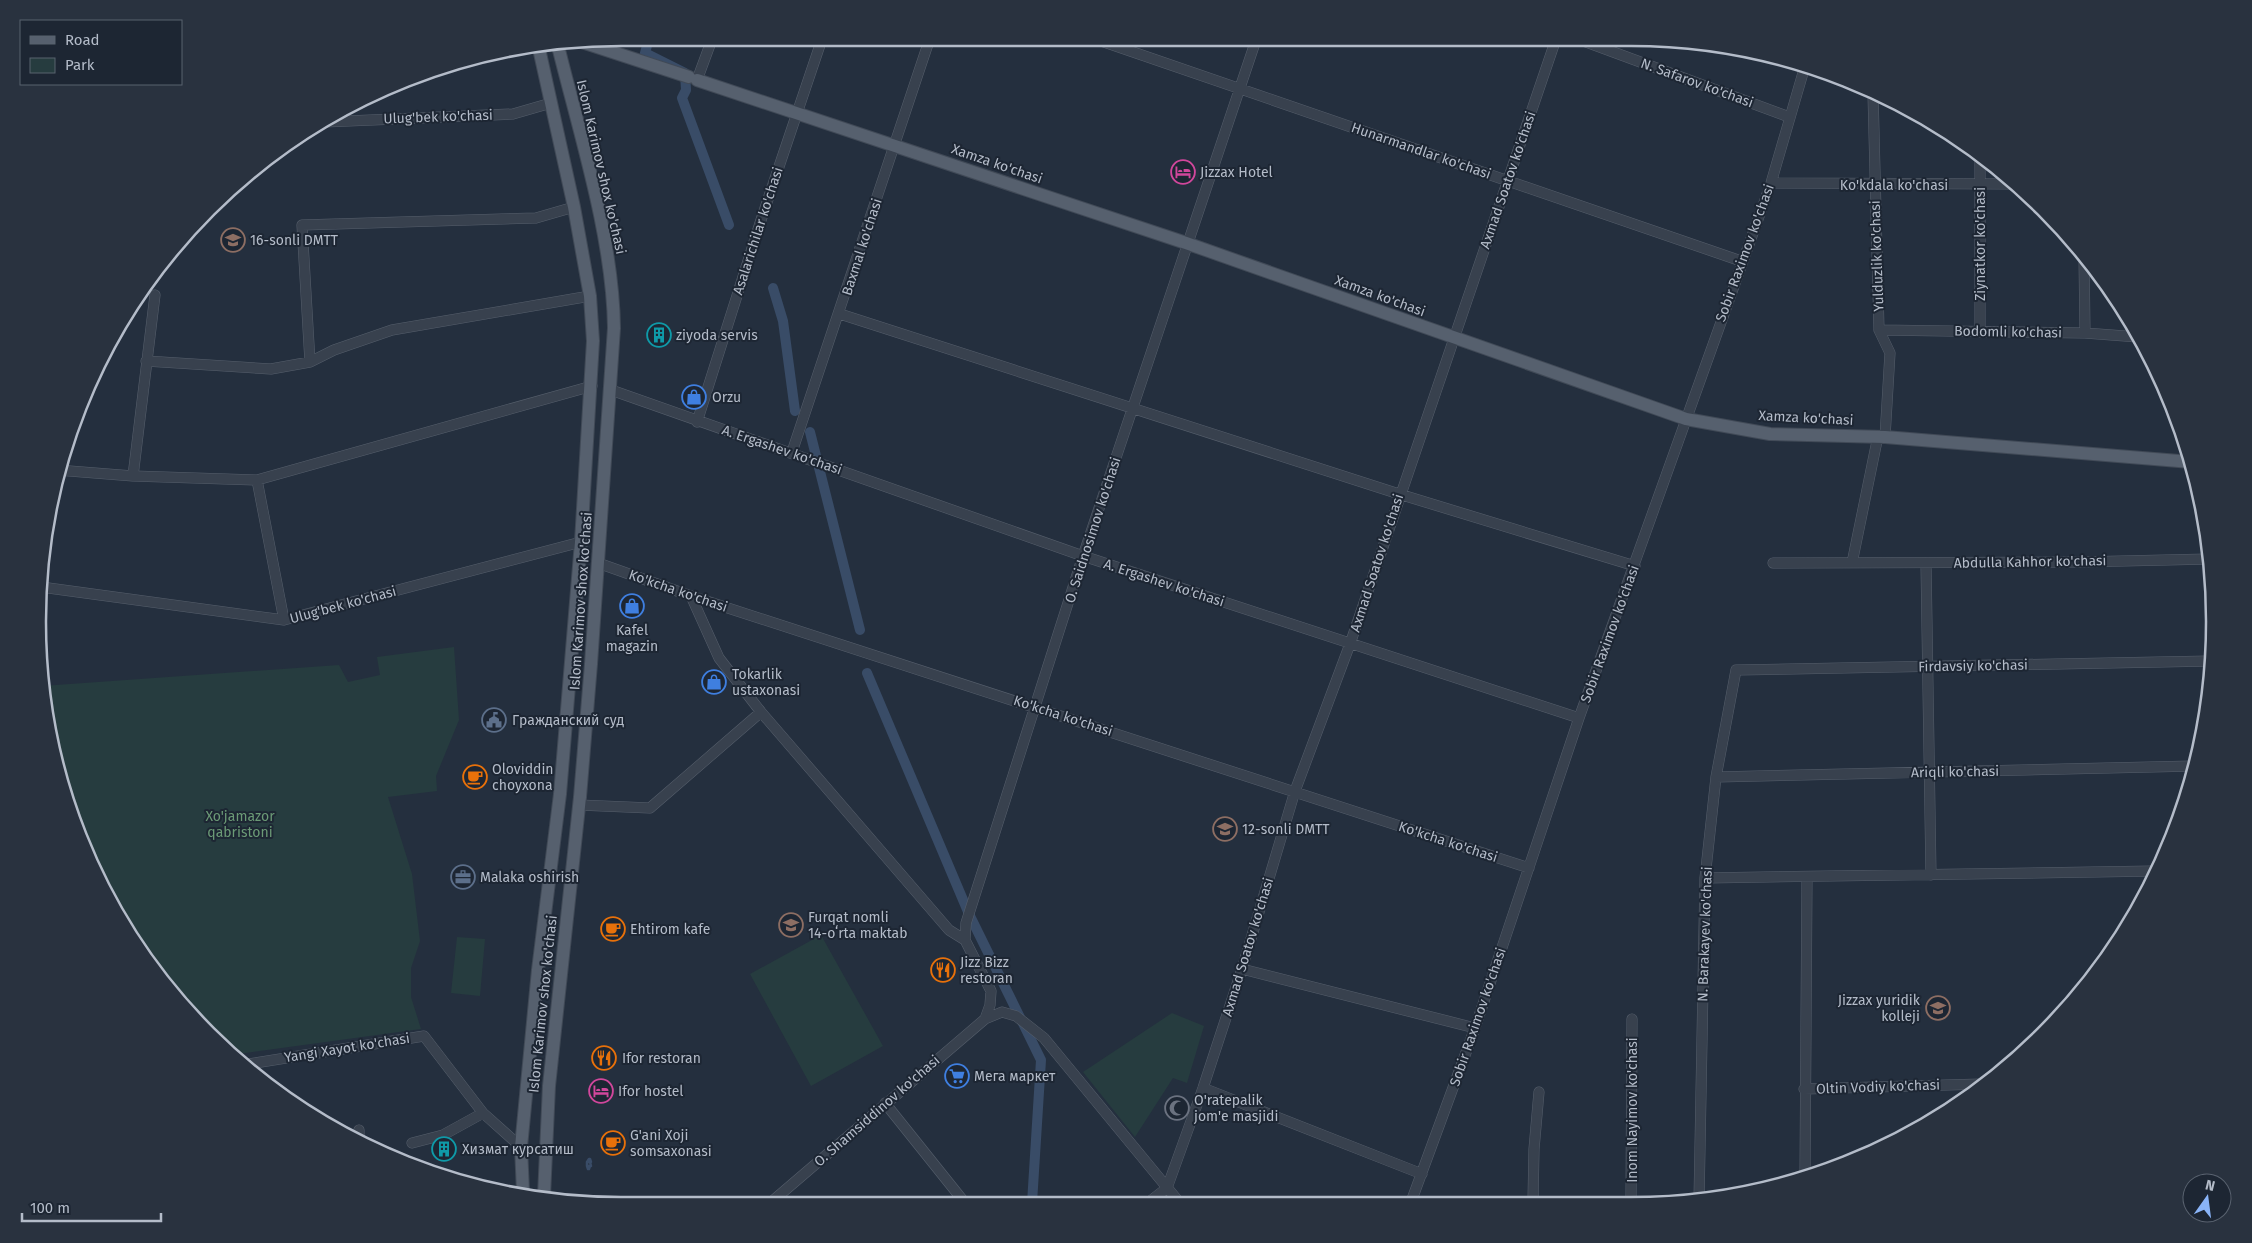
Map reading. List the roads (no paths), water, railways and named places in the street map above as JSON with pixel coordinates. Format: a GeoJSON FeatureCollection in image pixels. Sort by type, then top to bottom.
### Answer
{"type":"FeatureCollection","features":[{"type":"Feature","properties":{"kind":"main road","name":"Xamza ko'chasi"},"geometry":{"type":"LineString","coordinates":[[596,47],[895,145],[1186,244],[1686,418],[1770,434],[1882,436],[2182,461]]}},
{"type":"Feature","properties":{"kind":"main road","name":"Islom Karimov shox ko'chasi"},"geometry":{"type":"LineString","coordinates":[[544,1192],[550,1086],[580,801],[611,390],[614,306],[602,226],[559,50]]}},
{"type":"Feature","properties":{"kind":"main road","name":"Islom Karimov shox ko'chasi"},"geometry":{"type":"LineString","coordinates":[[522,1188],[521,1147],[560,794],[581,542],[592,386],[593,325],[590,296],[574,207],[540,52]]}},
{"type":"Feature","properties":{"kind":"main road"},"geometry":{"type":"LineString","coordinates":[[560,794],[564,802],[571,804],[580,801]]}},
{"type":"Feature","properties":{"kind":"main road"},"geometry":{"type":"LineString","coordinates":[[549,882],[552,877],[560,874],[568,879],[570,885]]}},
{"type":"Feature","properties":{"kind":"street"},"geometry":{"type":"LineString","coordinates":[[689,77],[708,46]]}},
{"type":"Feature","properties":{"kind":"street","name":"Asalarichilar ko'chasi"},"geometry":{"type":"LineString","coordinates":[[698,422],[796,112],[820,46]]}},
{"type":"Feature","properties":{"kind":"street","name":"Baxmal ko'chasi"},"geometry":{"type":"LineString","coordinates":[[792,452],[840,314],[927,46]]}},
{"type":"Feature","properties":{"kind":"street","name":"Hunarmandlar ko'chasi"},"geometry":{"type":"LineString","coordinates":[[1115,46],[1742,261]]}},
{"type":"Feature","properties":{"kind":"street","name":"O. Saidnosimov ko'chasi"},"geometry":{"type":"LineString","coordinates":[[965,940],[966,923],[1034,707],[1186,244],[1254,46]]}},
{"type":"Feature","properties":{"kind":"street","name":"Axmad Soatov ko'chasi"},"geometry":{"type":"LineString","coordinates":[[1167,1188],[1203,1088],[1242,969],[1295,791],[1350,644],[1399,494],[1554,46]]}},
{"type":"Feature","properties":{"kind":"street","name":"N. Safarov ko'chasi"},"geometry":{"type":"LineString","coordinates":[[1597,46],[1789,117]]}},
{"type":"Feature","properties":{"kind":"street","name":"Sobir Raximov ko'chasi"},"geometry":{"type":"LineString","coordinates":[[1413,1197],[1474,1028],[1579,718],[1771,183],[1803,73]]}},
{"type":"Feature","properties":{"kind":"street","name":"Yulduzlik ko'chasi"},"geometry":{"type":"LineString","coordinates":[[1873,100],[1879,330]]}},
{"type":"Feature","properties":{"kind":"street","name":"Ulug'bek ko'chasi"},"geometry":{"type":"LineString","coordinates":[[337,121],[513,114],[551,102]]}},
{"type":"Feature","properties":{"kind":"street","name":"Ziynatkor ko'chasi"},"geometry":{"type":"LineString","coordinates":[[1980,164],[1980,332]]}},
{"type":"Feature","properties":{"kind":"street","name":"Ko'kdala ko'chasi"},"geometry":{"type":"LineString","coordinates":[[1771,183],[2004,184]]}},
{"type":"Feature","properties":{"kind":"street"},"geometry":{"type":"LineString","coordinates":[[310,362],[302,225],[536,218],[574,207]]}},
{"type":"Feature","properties":{"kind":"street"},"geometry":{"type":"LineString","coordinates":[[2084,268],[2085,333]]}},
{"type":"Feature","properties":{"kind":"street"},"geometry":{"type":"LineString","coordinates":[[133,476],[155,295]]}},
{"type":"Feature","properties":{"kind":"street"},"geometry":{"type":"LineString","coordinates":[[146,361],[271,369],[310,362],[334,350],[392,330],[590,296]]}},
{"type":"Feature","properties":{"kind":"street"},"geometry":{"type":"LineString","coordinates":[[840,314],[1399,494],[1635,566]]}},
{"type":"Feature","properties":{"kind":"street"},"geometry":{"type":"LineString","coordinates":[[1852,563],[1882,436],[1890,354],[1879,330]]}},
{"type":"Feature","properties":{"kind":"street","name":"Bodomli ko'chasi"},"geometry":{"type":"LineString","coordinates":[[1879,330],[2085,333],[2130,336]]}},
{"type":"Feature","properties":{"kind":"street"},"geometry":{"type":"LineString","coordinates":[[67,471],[133,476],[257,480],[592,386]]}},
{"type":"Feature","properties":{"kind":"street","name":"A. Ergashev ko'chasi"},"geometry":{"type":"LineString","coordinates":[[611,390],[698,422],[792,452],[1083,556],[1579,718]]}},
{"type":"Feature","properties":{"kind":"street"},"geometry":{"type":"LineString","coordinates":[[257,480],[284,620]]}},
{"type":"Feature","properties":{"kind":"street","name":"Ulug'bek ko'chasi"},"geometry":{"type":"LineString","coordinates":[[47,588],[284,620],[581,542]]}},
{"type":"Feature","properties":{"kind":"street","name":"Abdulla Kahhor ko'chasi"},"geometry":{"type":"LineString","coordinates":[[1773,563],[2202,559]]}},
{"type":"Feature","properties":{"kind":"street","name":"Ko'kcha ko'chasi"},"geometry":{"type":"LineString","coordinates":[[598,563],[691,596],[1529,868]]}},
{"type":"Feature","properties":{"kind":"street"},"geometry":{"type":"LineString","coordinates":[[1926,563],[1930,875]]}},
{"type":"Feature","properties":{"kind":"street"},"geometry":{"type":"LineString","coordinates":[[691,596],[719,658],[761,712],[949,930],[965,940],[991,991],[990,1005],[985,1019]]}},
{"type":"Feature","properties":{"kind":"street","name":"Firdavsiy ko'chasi"},"geometry":{"type":"LineString","coordinates":[[1736,670],[2205,661]]}},
{"type":"Feature","properties":{"kind":"street","name":"N. Barakayev ko'chasi"},"geometry":{"type":"LineString","coordinates":[[1699,1193],[1705,878],[1716,777],[1736,670]]}},
{"type":"Feature","properties":{"kind":"street"},"geometry":{"type":"LineString","coordinates":[[580,801],[650,808],[761,712]]}},
{"type":"Feature","properties":{"kind":"street","name":"Ariqli ko'chasi"},"geometry":{"type":"LineString","coordinates":[[1716,777],[2187,766]]}},
{"type":"Feature","properties":{"kind":"street"},"geometry":{"type":"LineString","coordinates":[[1705,878],[2148,871]]}},
{"type":"Feature","properties":{"kind":"street"},"geometry":{"type":"LineString","coordinates":[[1805,1169],[1807,876]]}},
{"type":"Feature","properties":{"kind":"street"},"geometry":{"type":"LineString","coordinates":[[1242,969],[1474,1028]]}},
{"type":"Feature","properties":{"kind":"street"},"geometry":{"type":"LineString","coordinates":[[985,1019],[1002,1012],[1021,1019],[1044,1038],[1175,1197]]}},
{"type":"Feature","properties":{"kind":"street","name":"O. Shamsiddinov ko'chasi"},"geometry":{"type":"LineString","coordinates":[[777,1197],[985,1019]]}},
{"type":"Feature","properties":{"kind":"street","name":"Inom Nayimov ko'chasi"},"geometry":{"type":"LineString","coordinates":[[1631,1197],[1632,1019]]}},
{"type":"Feature","properties":{"kind":"street","name":"Yangi Xayot ko'chasi"},"geometry":{"type":"LineString","coordinates":[[253,1063],[424,1036],[483,1113],[521,1147]]}},
{"type":"Feature","properties":{"kind":"street","name":"Oltin Vodiy ko'chasi"},"geometry":{"type":"LineString","coordinates":[[1804,1089],[1972,1084]]}},
{"type":"Feature","properties":{"kind":"street"},"geometry":{"type":"LineString","coordinates":[[1203,1088],[1422,1174]]}},
{"type":"Feature","properties":{"kind":"street"},"geometry":{"type":"LineString","coordinates":[[1533,1197],[1534,1148],[1539,1092]]}},
{"type":"Feature","properties":{"kind":"street"},"geometry":{"type":"LineString","coordinates":[[885,1103],[960,1197]]}},
{"type":"Feature","properties":{"kind":"street"},"geometry":{"type":"LineString","coordinates":[[412,1143],[443,1135],[483,1113]]}},
{"type":"Feature","properties":{"kind":"street"},"geometry":{"type":"LineString","coordinates":[[1155,1197],[1167,1188]]}},
{"type":"Feature","properties":{"kind":"waterway"},"geometry":{"type":"LineString","coordinates":[[647,46],[645,53],[685,73],[686,90],[682,98],[729,225]]}},
{"type":"Feature","properties":{"kind":"waterway"},"geometry":{"type":"LineString","coordinates":[[773,288],[783,321],[795,411]]}},
{"type":"Feature","properties":{"kind":"waterway"},"geometry":{"type":"LineString","coordinates":[[810,432],[860,630]]}},
{"type":"Feature","properties":{"kind":"waterway"},"geometry":{"type":"LineString","coordinates":[[867,673],[969,914],[1041,1060],[1032,1197]]}},
{"type":"Feature","properties":{"kind":"waterway"},"geometry":{"type":"LineString","coordinates":[[589,1159],[590,1159],[591,1162],[587,1162],[589,1159]]}},
{"type":"Feature","properties":{"kind":"waterway"},"geometry":{"type":"LineString","coordinates":[[587,1162],[590,1162],[591,1166],[587,1166],[587,1162]]}},
{"type":"Feature","properties":{"kind":"waterway"},"geometry":{"type":"LineString","coordinates":[[587,1166],[590,1166],[589,1169],[588,1169],[587,1166]]}},
{"type":"Feature","properties":{"kind":"place","name":"Jizzax Hotel"},"geometry":{"type":"Point","coordinates":[1183,172]}},
{"type":"Feature","properties":{"kind":"place","name":"16-sonli DMTT"},"geometry":{"type":"Point","coordinates":[233,240]}},
{"type":"Feature","properties":{"kind":"place","name":"ziyoda servis"},"geometry":{"type":"Point","coordinates":[659,335]}},
{"type":"Feature","properties":{"kind":"place","name":"Orzu"},"geometry":{"type":"Point","coordinates":[694,397]}},
{"type":"Feature","properties":{"kind":"place","name":"Kafel magazin"},"geometry":{"type":"Point","coordinates":[632,606]}},
{"type":"Feature","properties":{"kind":"place","name":"Tokarlik ustaxonasi"},"geometry":{"type":"Point","coordinates":[714,682]}},
{"type":"Feature","properties":{"kind":"place","name":"Гражданский суд"},"geometry":{"type":"Point","coordinates":[494,720]}},
{"type":"Feature","properties":{"kind":"place","name":"Oloviddin choyxona"},"geometry":{"type":"Point","coordinates":[475,777]}},
{"type":"Feature","properties":{"kind":"place","name":"12-sonli DMTT"},"geometry":{"type":"Point","coordinates":[1225,829]}},
{"type":"Feature","properties":{"kind":"place","name":"Malaka oshirish"},"geometry":{"type":"Point","coordinates":[463,877]}},
{"type":"Feature","properties":{"kind":"place","name":"Furqat nomli 14-oʻrta maktab"},"geometry":{"type":"Point","coordinates":[791,925]}},
{"type":"Feature","properties":{"kind":"place","name":"Ehtirom kafe"},"geometry":{"type":"Point","coordinates":[613,929]}},
{"type":"Feature","properties":{"kind":"place","name":"Jizz Bizz restoran"},"geometry":{"type":"Point","coordinates":[943,970]}},
{"type":"Feature","properties":{"kind":"place","name":"Jizzax yuridik kolleji"},"geometry":{"type":"Point","coordinates":[1938,1008]}},
{"type":"Feature","properties":{"kind":"place","name":"Ifor restoran"},"geometry":{"type":"Point","coordinates":[604,1058]}},
{"type":"Feature","properties":{"kind":"place","name":"Мега маркет"},"geometry":{"type":"Point","coordinates":[957,1076]}},
{"type":"Feature","properties":{"kind":"place","name":"Ifor hostel"},"geometry":{"type":"Point","coordinates":[601,1091]}},
{"type":"Feature","properties":{"kind":"place","name":"O'ratepalik jom'e masjidi"},"geometry":{"type":"Point","coordinates":[1177,1108]}},
{"type":"Feature","properties":{"kind":"place","name":"G'ani Xoji somsaxonasi"},"geometry":{"type":"Point","coordinates":[613,1143]}},
{"type":"Feature","properties":{"kind":"place","name":"Хизмат курсатиш"},"geometry":{"type":"Point","coordinates":[444,1149]}},
{"type":"Feature","properties":{"kind":"park label","name":"Xo'jamazor qabristoni"},"geometry":{"type":"Point","coordinates":[240,824]}}]}
